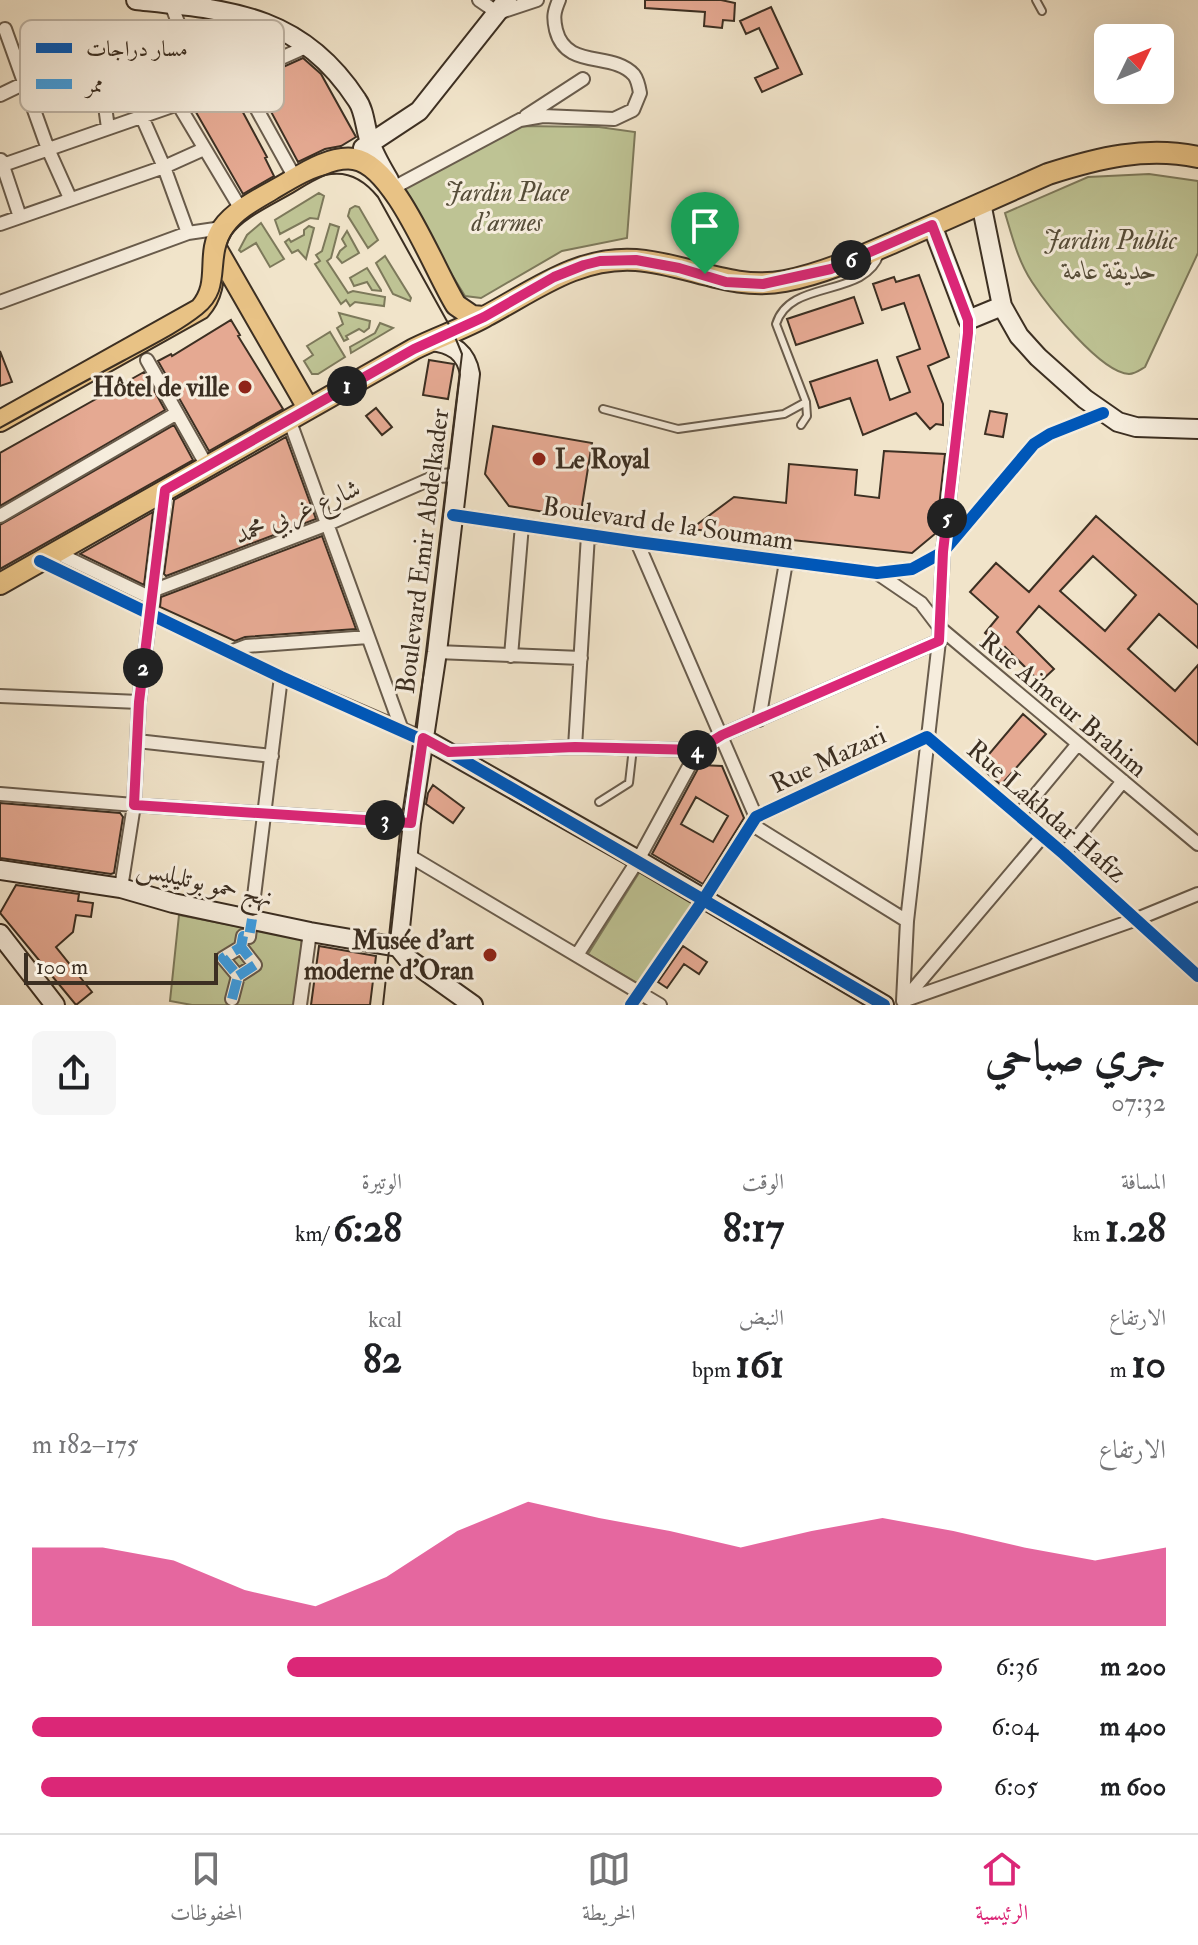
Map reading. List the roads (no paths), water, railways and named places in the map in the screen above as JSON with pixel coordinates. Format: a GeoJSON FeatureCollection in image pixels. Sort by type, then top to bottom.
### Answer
{"type":"FeatureCollection","features":[{"type":"Feature","properties":{"kind":"main road"},"geometry":{"type":"LineString","coordinates":[[136,0],[260,20]]}},
{"type":"Feature","properties":{"kind":"main road"},"geometry":{"type":"LineString","coordinates":[[0,421],[200,309],[213,285],[218,237],[242,211],[295,178],[370,145],[419,111],[502,7]]}},
{"type":"Feature","properties":{"kind":"main road"},"geometry":{"type":"LineString","coordinates":[[284,30],[323,58],[359,102],[370,145],[449,293],[464,312],[484,317]]}},
{"type":"Feature","properties":{"kind":"main road"},"geometry":{"type":"LineString","coordinates":[[0,584],[308,408],[431,341],[484,317],[554,277],[584,265],[600,261],[656,263],[726,282],[763,284],[831,269],[1048,174],[1108,157],[1156,152],[1198,157]]}},
{"type":"Feature","properties":{"kind":"main road"},"geometry":{"type":"LineString","coordinates":[[336,159],[353,159],[368,164],[393,188]]}},
{"type":"Feature","properties":{"kind":"main road"},"geometry":{"type":"LineString","coordinates":[[981,203],[1002,306],[1019,336],[1038,357],[1103,413],[1136,427],[1198,429]]}},
{"type":"Feature","properties":{"kind":"main road"},"geometry":{"type":"LineString","coordinates":[[932,225],[968,320],[1002,306]]}},
{"type":"Feature","properties":{"kind":"main road"},"geometry":{"type":"LineString","coordinates":[[218,237],[308,408]]}},
{"type":"Feature","properties":{"kind":"main road","name":"Boulevard Emir Abdelkader"},"geometry":{"type":"LineString","coordinates":[[398,947],[411,823],[437,652],[470,374],[462,354],[451,346],[431,341]]}},
{"type":"Feature","properties":{"kind":"main road"},"geometry":{"type":"LineString","coordinates":[[423,738],[884,1005]]}},
{"type":"Feature","properties":{"kind":"main road","name":"نهج حمو بوتليليس"},"geometry":{"type":"LineString","coordinates":[[0,870],[121,888],[173,903],[398,947]]}},
{"type":"Feature","properties":{"kind":"main road"},"geometry":{"type":"LineString","coordinates":[[0,934],[55,1005]]}},
{"type":"Feature","properties":{"kind":"main road"},"geometry":{"type":"LineString","coordinates":[[398,947],[407,958],[473,1005]]}},
{"type":"Feature","properties":{"kind":"street"},"geometry":{"type":"LineString","coordinates":[[479,0],[502,7],[537,0]]}},
{"type":"Feature","properties":{"kind":"street"},"geometry":{"type":"LineString","coordinates":[[520,120],[543,116],[614,119],[633,110],[638,102],[640,93],[634,75],[621,67],[578,55],[559,40],[553,17],[559,0]]}},
{"type":"Feature","properties":{"kind":"street"},"geometry":{"type":"LineString","coordinates":[[171,4],[177,20]]}},
{"type":"Feature","properties":{"kind":"street"},"geometry":{"type":"LineString","coordinates":[[5,29],[20,69]]}},
{"type":"Feature","properties":{"kind":"street"},"geometry":{"type":"LineString","coordinates":[[284,57],[308,46]]}},
{"type":"Feature","properties":{"kind":"street"},"geometry":{"type":"LineString","coordinates":[[393,188],[520,120],[583,79]]}},
{"type":"Feature","properties":{"kind":"street"},"geometry":{"type":"LineString","coordinates":[[0,95],[20,87]]}},
{"type":"Feature","properties":{"kind":"street"},"geometry":{"type":"LineString","coordinates":[[35,112],[70,198]]}},
{"type":"Feature","properties":{"kind":"street"},"geometry":{"type":"LineString","coordinates":[[106,112],[108,128]]}},
{"type":"Feature","properties":{"kind":"street"},"geometry":{"type":"LineString","coordinates":[[20,217],[1,161],[48,149],[156,112]]}},
{"type":"Feature","properties":{"kind":"street"},"geometry":{"type":"LineString","coordinates":[[183,112],[242,211]]}},
{"type":"Feature","properties":{"kind":"street"},"geometry":{"type":"LineString","coordinates":[[258,112],[295,178]]}},
{"type":"Feature","properties":{"kind":"street"},"geometry":{"type":"LineString","coordinates":[[142,117],[188,233]]}},
{"type":"Feature","properties":{"kind":"street"},"geometry":{"type":"LineString","coordinates":[[0,224],[164,167],[204,149]]}},
{"type":"Feature","properties":{"kind":"street"},"geometry":{"type":"LineString","coordinates":[[0,302],[188,233],[218,237]]}},
{"type":"Feature","properties":{"kind":"street"},"geometry":{"type":"LineString","coordinates":[[901,1003],[968,320]]}},
{"type":"Feature","properties":{"kind":"street"},"geometry":{"type":"LineString","coordinates":[[147,360],[207,466]]}},
{"type":"Feature","properties":{"kind":"street"},"geometry":{"type":"LineString","coordinates":[[0,516],[177,413]]}},
{"type":"Feature","properties":{"kind":"street"},"geometry":{"type":"LineString","coordinates":[[877,573],[912,569],[943,552],[1034,444],[1050,434],[1103,413]]}},
{"type":"Feature","properties":{"kind":"street"},"geometry":{"type":"LineString","coordinates":[[289,419],[402,730]]}},
{"type":"Feature","properties":{"kind":"street","name":"شارع غربي محمد"},"geometry":{"type":"LineString","coordinates":[[151,595],[328,524],[437,476],[458,475]]}},
{"type":"Feature","properties":{"kind":"street"},"geometry":{"type":"LineString","coordinates":[[121,888],[134,805],[139,702],[165,490]]}},
{"type":"Feature","properties":{"kind":"street","name":"Boulevard de la Soumam"},"geometry":{"type":"LineString","coordinates":[[453,515],[877,573]]}},
{"type":"Feature","properties":{"kind":"street"},"geometry":{"type":"LineString","coordinates":[[511,656],[522,525]]}},
{"type":"Feature","properties":{"kind":"street"},"geometry":{"type":"LineString","coordinates":[[575,747],[588,535]]}},
{"type":"Feature","properties":{"kind":"street"},"geometry":{"type":"LineString","coordinates":[[637,542],[722,735],[753,821],[907,921]]}},
{"type":"Feature","properties":{"kind":"street"},"geometry":{"type":"LineString","coordinates":[[48,556],[151,595]]}},
{"type":"Feature","properties":{"kind":"street"},"geometry":{"type":"LineString","coordinates":[[48,556],[149,613],[281,677],[423,738]]}},
{"type":"Feature","properties":{"kind":"street"},"geometry":{"type":"LineString","coordinates":[[759,720],[786,562]]}},
{"type":"Feature","properties":{"kind":"street","name":"Rue Aimeur Brahim"},"geometry":{"type":"LineString","coordinates":[[877,573],[921,603],[939,635],[1198,844]]}},
{"type":"Feature","properties":{"kind":"street"},"geometry":{"type":"LineString","coordinates":[[577,955],[638,860],[698,750],[722,735],[939,635]]}},
{"type":"Feature","properties":{"kind":"street"},"geometry":{"type":"LineString","coordinates":[[230,652],[246,646],[368,637]]}},
{"type":"Feature","properties":{"kind":"street"},"geometry":{"type":"LineString","coordinates":[[437,652],[581,658]]}},
{"type":"Feature","properties":{"kind":"street"},"geometry":{"type":"LineString","coordinates":[[232,999],[238,976],[255,965],[241,947],[243,936],[249,937],[252,919],[281,677]]}},
{"type":"Feature","properties":{"kind":"street"},"geometry":{"type":"LineString","coordinates":[[0,696],[139,702]]}},
{"type":"Feature","properties":{"kind":"street","name":"Rue Lakhdar Hafiz"},"geometry":{"type":"LineString","coordinates":[[927,737],[1064,854],[1198,976]]}},
{"type":"Feature","properties":{"kind":"street","name":"Rue Mazari"},"geometry":{"type":"LineString","coordinates":[[753,821],[927,737]]}},
{"type":"Feature","properties":{"kind":"street"},"geometry":{"type":"LineString","coordinates":[[137,741],[272,756]]}},
{"type":"Feature","properties":{"kind":"street"},"geometry":{"type":"LineString","coordinates":[[1019,815],[1077,745]]}},
{"type":"Feature","properties":{"kind":"street"},"geometry":{"type":"LineString","coordinates":[[449,752],[575,747],[698,750]]}},
{"type":"Feature","properties":{"kind":"street"},"geometry":{"type":"LineString","coordinates":[[1064,854],[1123,781]]}},
{"type":"Feature","properties":{"kind":"street"},"geometry":{"type":"LineString","coordinates":[[0,794],[411,823]]}},
{"type":"Feature","properties":{"kind":"street"},"geometry":{"type":"LineString","coordinates":[[631,1005],[753,821]]}},
{"type":"Feature","properties":{"kind":"street"},"geometry":{"type":"LineString","coordinates":[[901,1003],[1042,837]]}},
{"type":"Feature","properties":{"kind":"street"},"geometry":{"type":"LineString","coordinates":[[408,855],[660,1005]]}},
{"type":"Feature","properties":{"kind":"street"},"geometry":{"type":"LineString","coordinates":[[901,1003],[1137,919],[1198,894]]}},
{"type":"Feature","properties":{"kind":"street"},"geometry":{"type":"LineString","coordinates":[[300,1005],[310,932]]}},
{"type":"Feature","properties":{"kind":"street"},"geometry":{"type":"LineString","coordinates":[[238,976],[223,958],[241,947]]}},
{"type":"Feature","properties":{"kind":"lane"},"geometry":{"type":"LineString","coordinates":[[1036,0],[1042,11]]}},
{"type":"Feature","properties":{"kind":"lane"},"geometry":{"type":"LineString","coordinates":[[801,425],[807,416],[806,402],[776,324],[779,315],[791,301],[860,277],[877,263],[882,247]]}},
{"type":"Feature","properties":{"kind":"lane"},"geometry":{"type":"LineString","coordinates":[[603,409],[678,429],[784,414],[806,402]]}},
{"type":"Feature","properties":{"kind":"lane"},"geometry":{"type":"LineString","coordinates":[[599,802],[629,783],[633,748]]}},
{"type":"Feature","properties":{"kind":"tram line"},"geometry":{"type":"LineString","coordinates":[[0,428],[164,339],[202,314],[218,294],[225,253],[233,232],[259,209],[329,174],[354,177],[378,197],[453,332],[462,354],[383,1005]]}},
{"type":"Feature","properties":{"kind":"place","name":"Hôtel de ville"},"geometry":{"type":"Point","coordinates":[245,387]}},
{"type":"Feature","properties":{"kind":"place","name":"Le Royal"},"geometry":{"type":"Point","coordinates":[539,459]}},
{"type":"Feature","properties":{"kind":"place","name":"Musée d'art moderne d'Oran"},"geometry":{"type":"Point","coordinates":[490,955]}},
{"type":"Feature","properties":{"kind":"park label","name":"Jardin Place d'armes"},"geometry":{"type":"Point","coordinates":[507,207]}},
{"type":"Feature","properties":{"kind":"park label","name":"Jardin Public حديقة عامة"},"geometry":{"type":"Point","coordinates":[1110,255]}}]}
